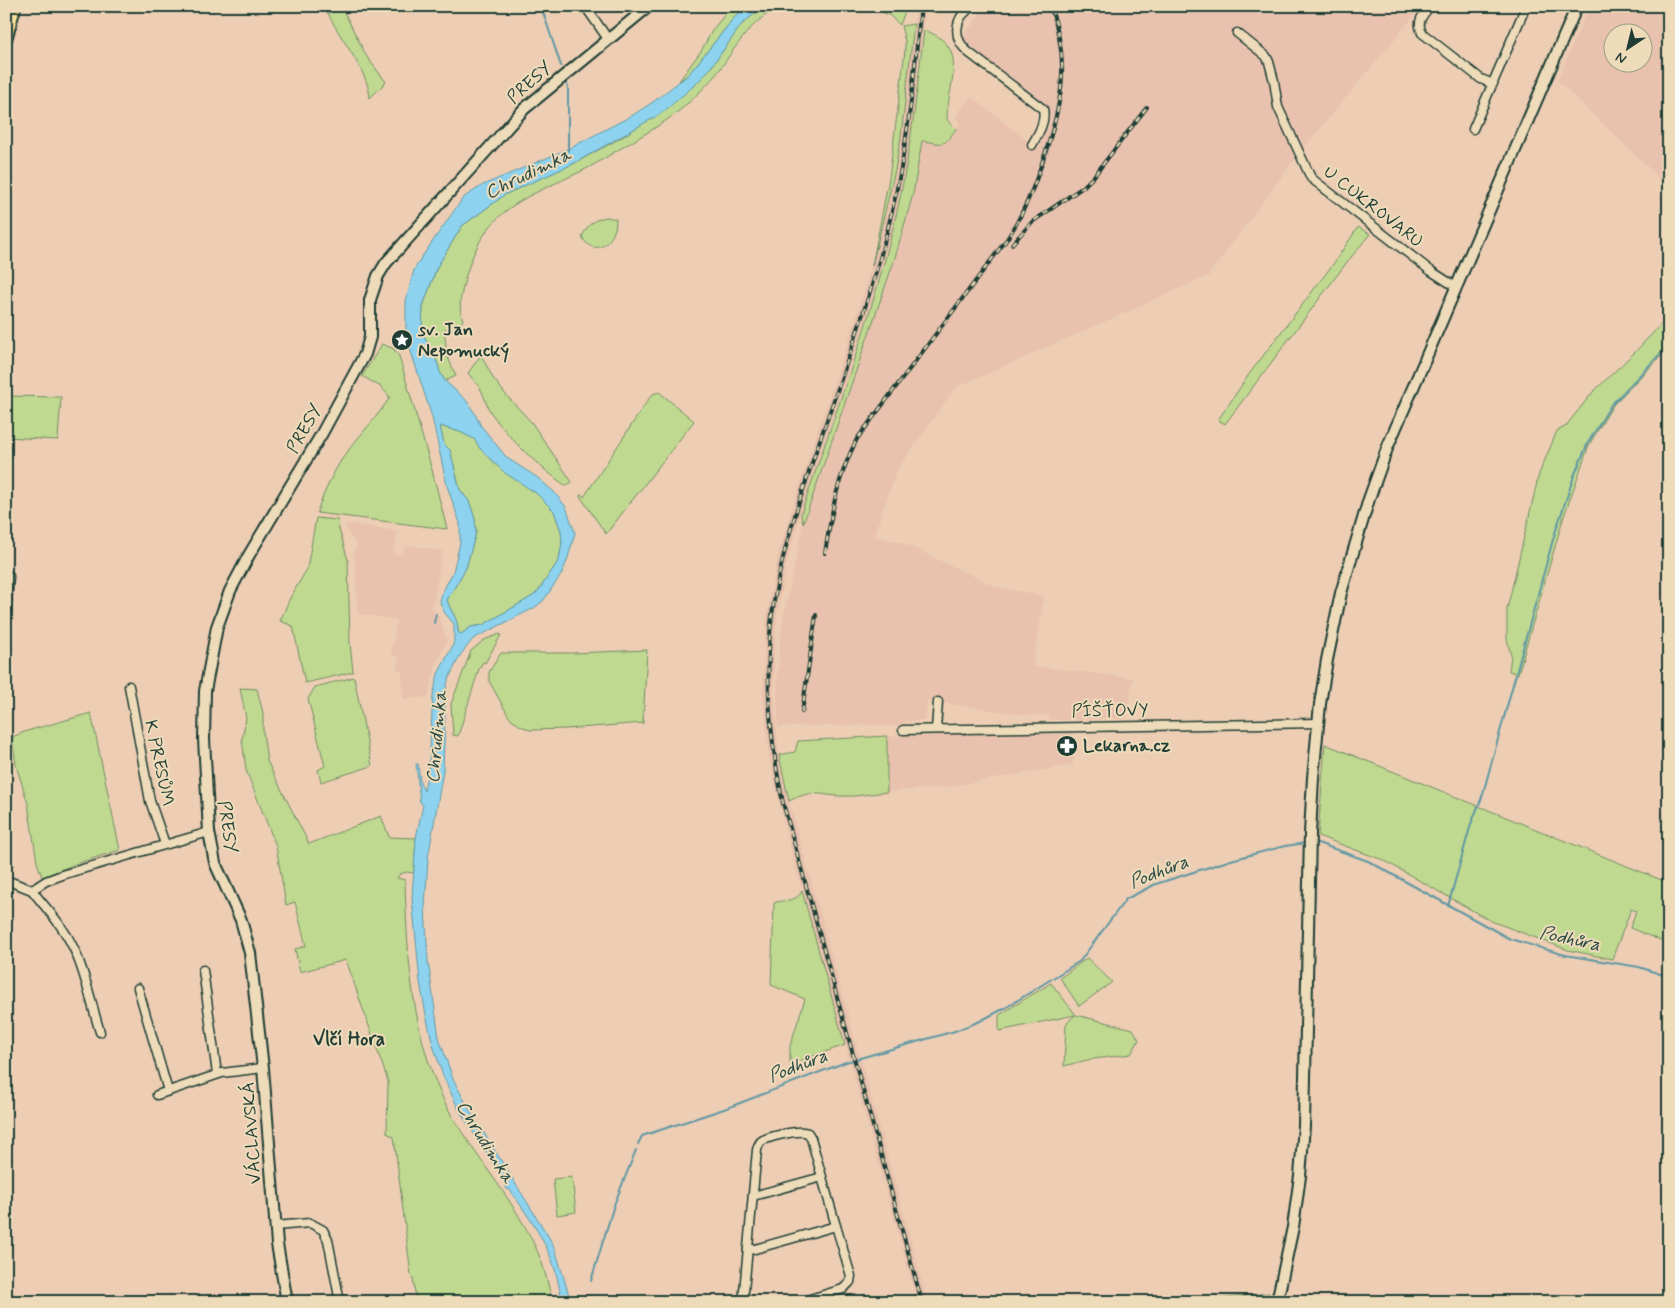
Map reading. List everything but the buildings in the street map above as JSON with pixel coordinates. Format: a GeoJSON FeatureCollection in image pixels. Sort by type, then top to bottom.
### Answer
{"type":"FeatureCollection","features":[{"type":"Feature","properties":{"kind":"main road"},"geometry":{"type":"LineString","coordinates":[[6,38],[15,6]]}},
{"type":"Feature","properties":{"kind":"street"},"geometry":{"type":"LineString","coordinates":[[584,6],[608,39]]}},
{"type":"Feature","properties":{"kind":"street","name":"PRESY"},"geometry":{"type":"LineString","coordinates":[[251,962],[241,920],[215,863],[208,832],[203,712],[208,671],[217,628],[225,603],[239,573],[321,435],[366,354],[370,337],[370,300],[378,276],[397,249],[524,109],[649,6]]}},
{"type":"Feature","properties":{"kind":"street"},"geometry":{"type":"LineString","coordinates":[[973,6],[964,13],[958,22],[959,42],[971,55],[1042,109],[1044,116],[1043,124],[1032,145]]}},
{"type":"Feature","properties":{"kind":"street"},"geometry":{"type":"LineString","coordinates":[[1430,6],[1419,21],[1419,28],[1422,32],[1481,79],[1493,84]]}},
{"type":"Feature","properties":{"kind":"street"},"geometry":{"type":"LineString","coordinates":[[1474,129],[1526,6]]}},
{"type":"Feature","properties":{"kind":"street"},"geometry":{"type":"LineString","coordinates":[[1277,1302],[1293,1226],[1300,1176],[1304,1126],[1310,833],[1313,778],[1318,723],[1336,618],[1364,513],[1388,446],[1547,77],[1575,7]]}},
{"type":"Feature","properties":{"kind":"street","name":"U CUKROVARU"},"geometry":{"type":"LineString","coordinates":[[1237,33],[1266,56],[1274,80],[1278,107],[1311,178],[1431,271],[1456,287]]}},
{"type":"Feature","properties":{"kind":"street"},"geometry":{"type":"LineString","coordinates":[[6,615],[10,576]]}},
{"type":"Feature","properties":{"kind":"street","name":"K PRESŮM"},"geometry":{"type":"LineString","coordinates":[[128,686],[150,801],[165,844]]}},
{"type":"Feature","properties":{"kind":"street"},"geometry":{"type":"LineString","coordinates":[[936,730],[938,702]]}},
{"type":"Feature","properties":{"kind":"street","name":"PÍŠŤOVY"},"geometry":{"type":"LineString","coordinates":[[903,730],[1318,723]]}},
{"type":"Feature","properties":{"kind":"street"},"geometry":{"type":"LineString","coordinates":[[32,890],[46,881],[65,874],[208,832]]}},
{"type":"Feature","properties":{"kind":"street"},"geometry":{"type":"LineString","coordinates":[[6,880],[32,890],[64,931],[73,946],[81,966],[100,1032]]}},
{"type":"Feature","properties":{"kind":"street","name":"VÁCLAVSKÁ"},"geometry":{"type":"LineString","coordinates":[[251,962],[263,1068],[275,1226],[280,1266],[288,1302]]}},
{"type":"Feature","properties":{"kind":"street","name":"VÁCLAVSKÁ"},"geometry":{"type":"LineString","coordinates":[[203,970],[217,1074]]}},
{"type":"Feature","properties":{"kind":"street"},"geometry":{"type":"LineString","coordinates":[[138,988],[168,1091]]}},
{"type":"Feature","properties":{"kind":"street"},"geometry":{"type":"LineString","coordinates":[[157,1095],[217,1074],[263,1068]]}},
{"type":"Feature","properties":{"kind":"street"},"geometry":{"type":"LineString","coordinates":[[743,1302],[758,1147],[761,1142],[798,1131],[808,1133],[811,1138],[851,1276],[850,1282],[843,1289],[800,1302]]}},
{"type":"Feature","properties":{"kind":"street"},"geometry":{"type":"LineString","coordinates":[[753,1196],[822,1177]]}},
{"type":"Feature","properties":{"kind":"street"},"geometry":{"type":"LineString","coordinates":[[275,1226],[310,1223],[323,1230],[327,1237],[340,1302]]}},
{"type":"Feature","properties":{"kind":"street"},"geometry":{"type":"LineString","coordinates":[[748,1249],[755,1249],[836,1226]]}},
{"type":"Feature","properties":{"kind":"shaded area"},"geometry":{"type":"Polygon","coordinates":[[[916,6],[926,6],[911,138],[905,172],[891,238],[872,302],[787,561],[777,616],[774,653],[774,694],[779,755],[789,801],[928,1302],[917,1302],[785,829],[769,757],[763,694],[767,615],[777,559],[791,511],[862,299],[888,203],[901,136],[916,6]]]}},
{"type":"Feature","properties":{"kind":"shaded area"},"geometry":{"type":"Polygon","coordinates":[[[986,6],[1422,6],[1295,159],[1208,276],[955,388],[896,472],[874,536],[903,543],[997,587],[1044,596],[1033,666],[1133,678],[1127,718],[1050,720],[1049,715],[1025,715],[928,701],[925,720],[905,721],[904,727],[874,725],[778,727],[777,681],[781,629],[803,524],[894,261],[913,194],[922,141],[947,143],[961,122],[955,117],[971,96],[1038,149],[1051,120],[1047,116],[1048,107],[961,39],[986,6]]]}},
{"type":"Feature","properties":{"kind":"shaded area"},"geometry":{"type":"Polygon","coordinates":[[[1589,6],[1669,6],[1669,178],[1663,182],[1557,80],[1589,6]]]}},
{"type":"Feature","properties":{"kind":"shaded area"},"geometry":{"type":"Polygon","coordinates":[[[347,523],[398,531],[393,554],[403,555],[405,546],[408,547],[408,545],[443,551],[432,608],[439,617],[447,641],[436,664],[428,697],[403,699],[402,671],[396,669],[399,658],[391,653],[397,620],[358,614],[354,551],[357,546],[346,529],[347,523]]]}},
{"type":"Feature","properties":{"kind":"shaded area"},"geometry":{"type":"Polygon","coordinates":[[[1073,733],[1073,765],[947,787],[887,792],[887,736],[1073,733]]]}},
{"type":"Feature","properties":{"kind":"green space"},"geometry":{"type":"Polygon","coordinates":[[[325,6],[341,6],[367,57],[386,82],[370,98],[364,75],[336,29],[325,6]]]}},
{"type":"Feature","properties":{"kind":"green space"},"geometry":{"type":"Polygon","coordinates":[[[732,6],[747,6],[734,18],[688,75],[679,81],[701,51],[713,29],[732,6]]]}},
{"type":"Feature","properties":{"kind":"green space"},"geometry":{"type":"Polygon","coordinates":[[[764,6],[781,6],[759,20],[751,28],[711,80],[679,111],[657,127],[591,166],[523,199],[495,221],[483,236],[473,255],[465,279],[460,305],[463,320],[457,329],[444,329],[447,355],[456,376],[445,381],[425,338],[422,327],[423,306],[437,267],[462,226],[506,194],[573,164],[624,136],[696,84],[709,70],[742,24],[764,6]]]}},
{"type":"Feature","properties":{"kind":"green space"},"geometry":{"type":"Polygon","coordinates":[[[869,6],[907,6],[900,25],[889,15],[869,6]]]}},
{"type":"Feature","properties":{"kind":"green space"},"geometry":{"type":"Polygon","coordinates":[[[914,24],[901,136],[895,170],[872,266],[889,178],[905,51],[905,41],[901,26],[914,24]]]}},
{"type":"Feature","properties":{"kind":"green space"},"geometry":{"type":"Polygon","coordinates":[[[924,30],[939,37],[948,46],[952,56],[954,68],[947,120],[956,129],[945,142],[922,141],[913,194],[894,261],[803,524],[801,514],[854,361],[889,246],[907,163],[924,30]]]}},
{"type":"Feature","properties":{"kind":"green space"},"geometry":{"type":"Polygon","coordinates":[[[607,217],[616,219],[613,234],[609,240],[599,247],[587,244],[582,237],[586,229],[598,219],[607,217]]]}},
{"type":"Feature","properties":{"kind":"green space"},"geometry":{"type":"Polygon","coordinates":[[[1358,227],[1370,234],[1225,424],[1218,420],[1250,373],[1334,263],[1358,227]]]}},
{"type":"Feature","properties":{"kind":"green space"},"geometry":{"type":"Polygon","coordinates":[[[1669,316],[1669,348],[1613,405],[1589,445],[1563,519],[1518,674],[1509,671],[1511,655],[1507,639],[1507,609],[1539,474],[1557,431],[1565,427],[1592,393],[1669,316]]]}},
{"type":"Feature","properties":{"kind":"green space"},"geometry":{"type":"Polygon","coordinates":[[[382,344],[394,349],[399,356],[447,529],[317,513],[321,500],[341,460],[390,397],[381,387],[362,376],[382,344]]]}},
{"type":"Feature","properties":{"kind":"green space"},"geometry":{"type":"Polygon","coordinates":[[[481,355],[493,378],[532,423],[572,482],[566,486],[545,470],[516,443],[491,413],[480,388],[468,373],[481,355]]]}},
{"type":"Feature","properties":{"kind":"green space"},"geometry":{"type":"Polygon","coordinates":[[[659,392],[694,421],[606,534],[580,496],[581,494],[584,497],[648,400],[653,394],[659,392]]]}},
{"type":"Feature","properties":{"kind":"green space"},"geometry":{"type":"Polygon","coordinates":[[[6,396],[61,397],[58,440],[6,437],[6,396]]]}},
{"type":"Feature","properties":{"kind":"green space"},"geometry":{"type":"Polygon","coordinates":[[[440,426],[475,439],[481,450],[536,493],[554,511],[561,531],[562,543],[559,560],[539,590],[533,596],[483,625],[471,627],[461,634],[458,632],[456,619],[447,600],[466,568],[476,532],[475,519],[469,501],[460,490],[450,450],[444,444],[440,426]]]}},
{"type":"Feature","properties":{"kind":"green space"},"geometry":{"type":"Polygon","coordinates":[[[316,518],[338,520],[348,560],[350,643],[353,672],[305,683],[293,626],[280,621],[290,598],[307,569],[316,518]]]}},
{"type":"Feature","properties":{"kind":"green space"},"geometry":{"type":"Polygon","coordinates":[[[500,634],[485,663],[483,662],[479,669],[458,736],[453,735],[451,704],[471,651],[484,640],[500,634]]]}},
{"type":"Feature","properties":{"kind":"green space"},"geometry":{"type":"Polygon","coordinates":[[[647,650],[643,723],[530,730],[519,725],[509,717],[489,681],[489,672],[501,653],[647,650]]]}},
{"type":"Feature","properties":{"kind":"green space"},"geometry":{"type":"Polygon","coordinates":[[[354,677],[372,766],[321,782],[318,770],[325,766],[308,699],[315,687],[354,677]]]}},
{"type":"Feature","properties":{"kind":"green space"},"geometry":{"type":"Polygon","coordinates":[[[240,688],[257,689],[263,713],[263,732],[267,761],[309,844],[381,816],[389,837],[416,838],[414,873],[400,874],[397,878],[405,880],[410,971],[420,1031],[428,1060],[452,1116],[525,1227],[543,1265],[552,1302],[416,1302],[394,1137],[387,1133],[388,1081],[346,960],[300,972],[295,949],[306,946],[295,902],[286,905],[276,846],[246,770],[242,739],[246,718],[240,688]]]}},
{"type":"Feature","properties":{"kind":"green space"},"geometry":{"type":"Polygon","coordinates":[[[91,713],[120,850],[42,877],[37,862],[28,804],[16,765],[12,737],[91,713]]]}},
{"type":"Feature","properties":{"kind":"green space"},"geometry":{"type":"Polygon","coordinates":[[[887,736],[887,792],[849,796],[811,794],[789,801],[779,755],[795,752],[798,741],[887,736]]]}},
{"type":"Feature","properties":{"kind":"green space"},"geometry":{"type":"Polygon","coordinates":[[[1325,744],[1669,883],[1669,944],[1630,928],[1636,911],[1631,909],[1612,959],[1568,950],[1491,921],[1383,860],[1318,836],[1325,744]]]}},
{"type":"Feature","properties":{"kind":"green space"},"geometry":{"type":"Polygon","coordinates":[[[802,891],[845,1045],[790,1064],[790,1046],[805,999],[771,985],[774,903],[793,899],[802,891]]]}},
{"type":"Feature","properties":{"kind":"green space"},"geometry":{"type":"Polygon","coordinates":[[[1087,958],[1112,982],[1079,1006],[1060,978],[1087,958]]]}},
{"type":"Feature","properties":{"kind":"green space"},"geometry":{"type":"Polygon","coordinates":[[[1051,983],[1076,1015],[1133,1029],[1139,1040],[1131,1054],[1087,1060],[1064,1066],[1066,1024],[1075,1015],[999,1031],[999,1015],[1051,983]]]}},
{"type":"Feature","properties":{"kind":"green space"},"geometry":{"type":"Polygon","coordinates":[[[572,1177],[576,1212],[557,1215],[553,1179],[572,1177]]]}},
{"type":"Feature","properties":{"kind":"green space"},"geometry":{"type":"Polygon","coordinates":[[[1269,1293],[1268,1302],[1192,1302],[1269,1293]]]}},
{"type":"Feature","properties":{"kind":"water","name":"Chrudimka"},"geometry":{"type":"Polygon","coordinates":[[[747,6],[764,6],[742,24],[709,70],[696,84],[662,113],[573,164],[506,194],[462,226],[437,267],[423,306],[422,327],[425,338],[445,381],[466,400],[481,426],[507,458],[538,478],[554,492],[566,507],[575,533],[561,575],[543,601],[534,608],[473,639],[461,654],[448,680],[446,689],[443,771],[428,858],[425,906],[428,961],[439,1038],[453,1079],[469,1109],[550,1239],[556,1252],[571,1302],[562,1302],[555,1271],[545,1245],[521,1205],[510,1190],[507,1189],[502,1177],[459,1110],[443,1076],[433,1045],[420,982],[412,898],[416,838],[423,805],[420,802],[416,764],[418,764],[420,782],[424,791],[429,765],[433,696],[438,674],[454,640],[454,624],[444,612],[440,602],[442,593],[453,572],[460,543],[460,523],[447,486],[432,417],[406,336],[406,301],[414,270],[463,198],[483,185],[568,149],[633,115],[653,102],[688,75],[734,18],[747,6]],[[440,426],[444,444],[450,450],[460,490],[469,501],[475,519],[476,532],[466,568],[447,600],[456,619],[458,632],[461,634],[471,627],[483,625],[533,596],[559,560],[562,543],[561,531],[554,511],[536,493],[505,473],[481,450],[474,439],[460,432],[440,426]]]}},
{"type":"Feature","properties":{"kind":"waterway"},"geometry":{"type":"LineString","coordinates":[[536,6],[542,10]]}},
{"type":"Feature","properties":{"kind":"waterway"},"geometry":{"type":"LineString","coordinates":[[541,6],[561,66]]}},
{"type":"Feature","properties":{"kind":"waterway","name":"Chrudimka"},"geometry":{"type":"LineString","coordinates":[[565,79],[568,88],[568,151]]}},
{"type":"Feature","properties":{"kind":"waterway"},"geometry":{"type":"LineString","coordinates":[[1448,906],[1471,824],[1482,797],[1554,536],[1574,476],[1588,443],[1611,405],[1669,345]]}},
{"type":"Feature","properties":{"kind":"waterway"},"geometry":{"type":"LineString","coordinates":[[434,623],[436,614]]}},
{"type":"Feature","properties":{"kind":"waterway","name":"Podhůra"},"geometry":{"type":"LineString","coordinates":[[1315,842],[1368,861],[1510,939],[1565,955],[1639,967],[1669,977]]}},
{"type":"Feature","properties":{"kind":"waterway","name":"Podhůra"},"geometry":{"type":"LineString","coordinates":[[638,1144],[642,1136],[727,1108],[846,1062],[955,1031],[980,1021],[1007,1007],[1080,961],[1126,899],[1156,884],[1231,860],[1285,846],[1307,843]]}},
{"type":"Feature","properties":{"kind":"waterway","name":"Podhůra"},"geometry":{"type":"LineString","coordinates":[[591,1281],[614,1205],[636,1150]]}},
{"type":"Feature","properties":{"kind":"railway"},"geometry":{"type":"LineString","coordinates":[[921,6],[913,88],[901,169],[891,217],[863,314],[800,498],[789,536],[779,575],[772,615],[769,686],[772,733],[783,803],[922,1302]]}},
{"type":"Feature","properties":{"kind":"railway"},"geometry":{"type":"LineString","coordinates":[[825,553],[840,481],[857,439],[1007,239],[1023,212],[1031,193],[1049,143],[1059,104],[1061,85],[1061,47],[1050,6]]}},
{"type":"Feature","properties":{"kind":"railway"},"geometry":{"type":"LineString","coordinates":[[1012,244],[1032,222],[1083,187],[1094,176],[1147,107]]}},
{"type":"Feature","properties":{"kind":"railway"},"geometry":{"type":"LineString","coordinates":[[802,712],[816,615]]}},
{"type":"Feature","properties":{"kind":"place","name":"sv. Jan Nepomucký"},"geometry":{"type":"Point","coordinates":[402,340]}},
{"type":"Feature","properties":{"kind":"place","name":"Lekarna.cz"},"geometry":{"type":"Point","coordinates":[1067,746]}},
{"type":"Feature","properties":{"kind":"district","name":"Vlčí Hora"},"geometry":{"type":"Point","coordinates":[349,1039]}}]}
